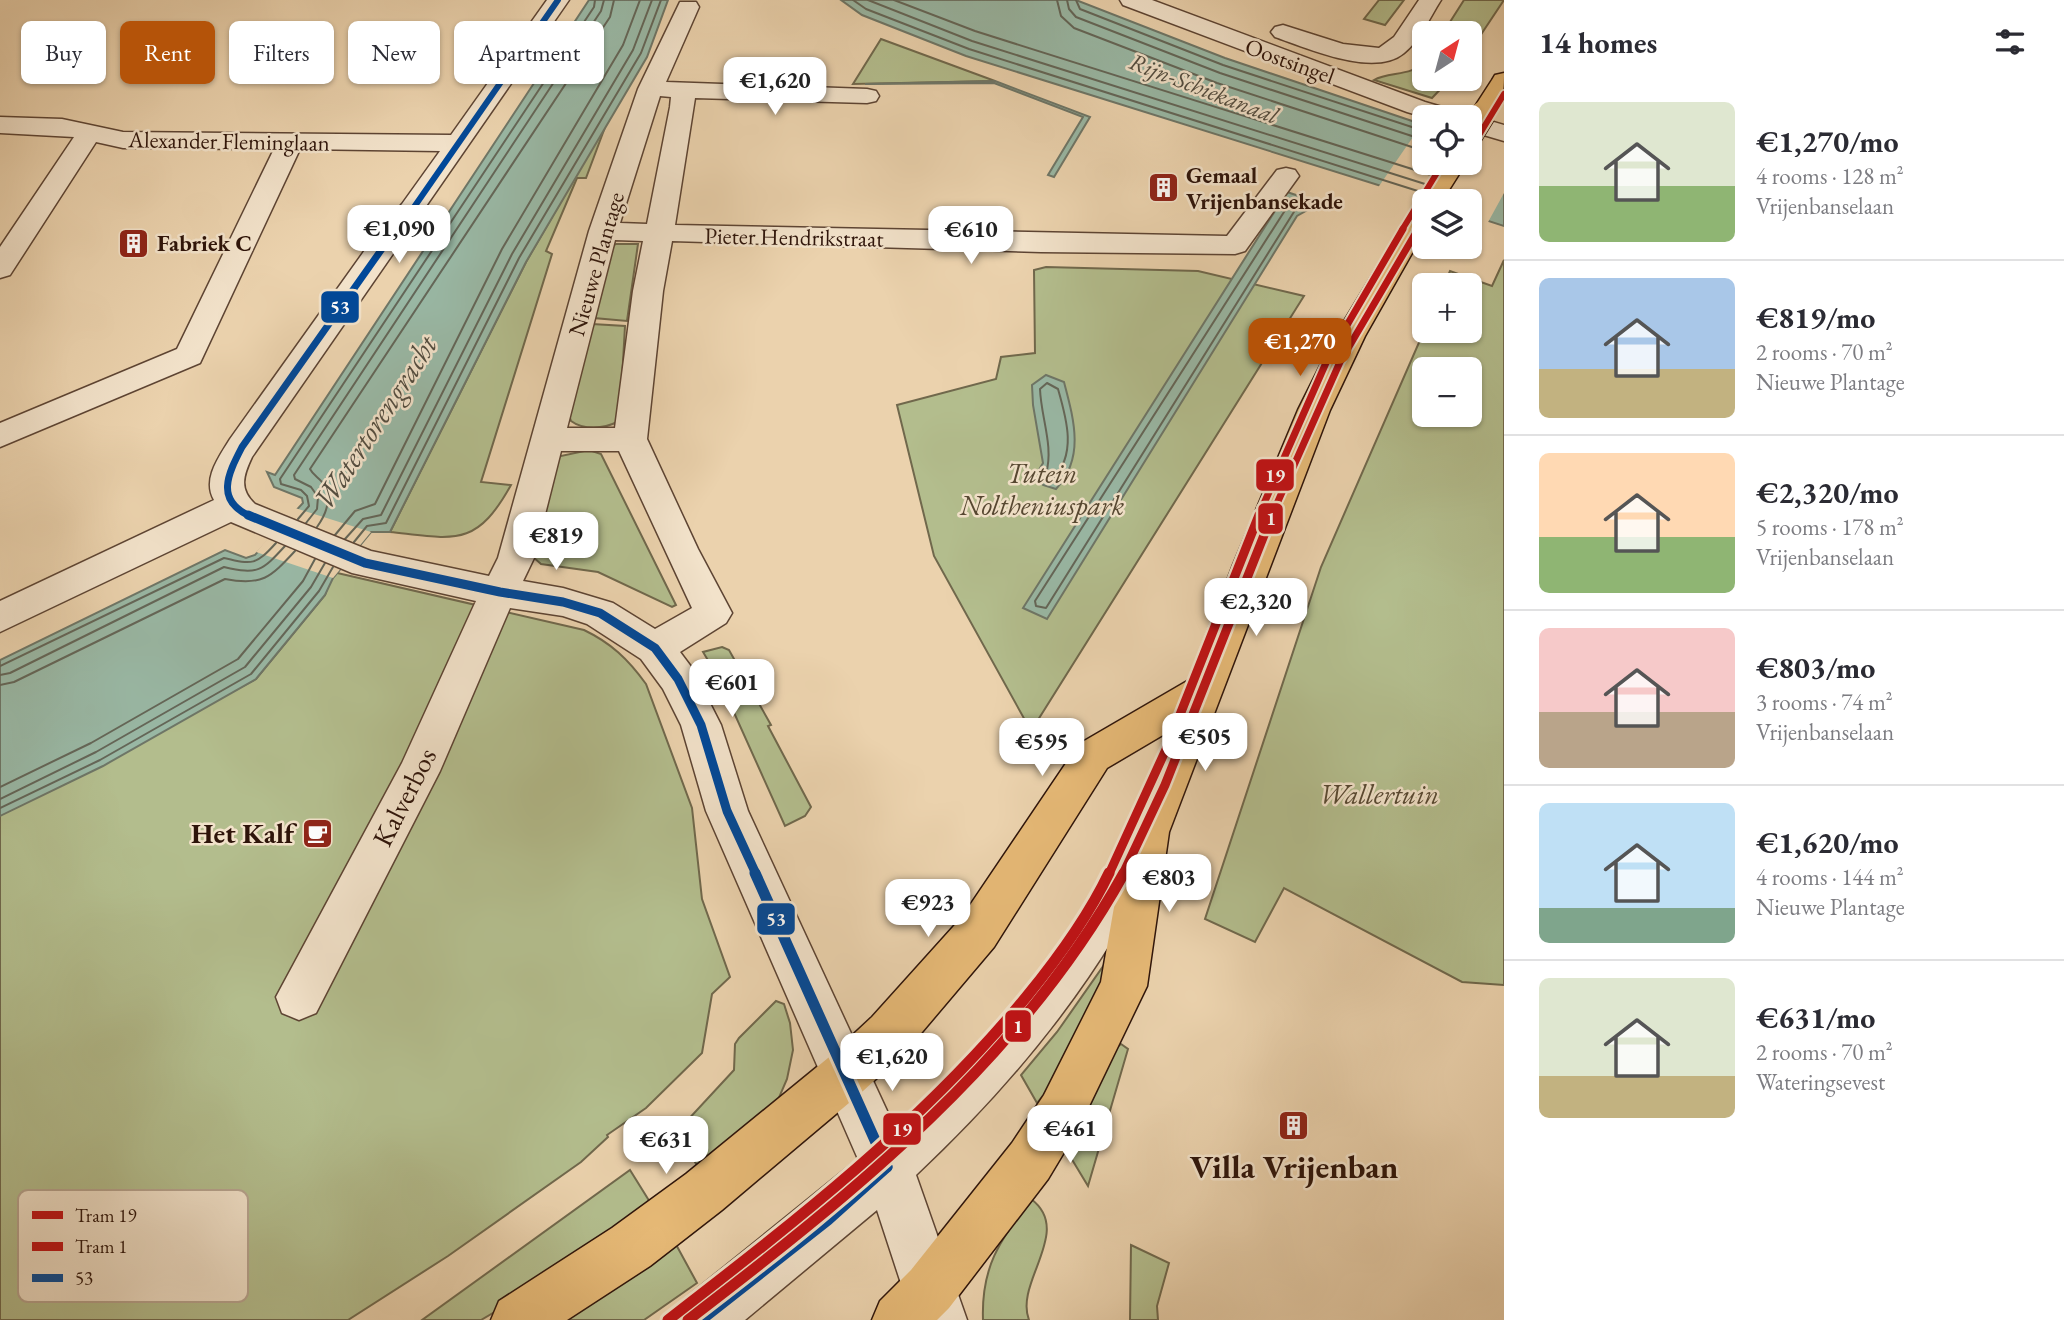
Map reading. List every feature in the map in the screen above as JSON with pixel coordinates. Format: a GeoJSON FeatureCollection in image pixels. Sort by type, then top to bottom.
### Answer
{"type":"FeatureCollection","features":[{"type":"Feature","properties":{"kind":"main road"},"geometry":{"type":"LineString","coordinates":[[1482,112],[1504,80]]}},
{"type":"Feature","properties":{"kind":"main road"},"geometry":{"type":"LineString","coordinates":[[923,1310],[1030,1161],[1060,1112],[1124,986],[1148,832],[1314,410],[1350,336],[1412,230]]}},
{"type":"Feature","properties":{"kind":"main road"},"geometry":{"type":"LineString","coordinates":[[518,1320],[631,1247],[683,1208],[845,1075],[889,1034],[978,932],[1045,834],[1093,756],[1205,690]]}},
{"type":"Feature","properties":{"kind":"street"},"geometry":{"type":"LineString","coordinates":[[558,0],[237,454],[226,483],[228,499],[243,513],[365,563],[500,593],[563,602],[600,613],[654,648],[678,678],[696,713],[727,811],[887,1167],[923,1310]]}},
{"type":"Feature","properties":{"kind":"street","name":"Oostsingel"},"geometry":{"type":"LineString","coordinates":[[1132,0],[1412,105]]}},
{"type":"Feature","properties":{"kind":"street","name":"Oostsingel"},"geometry":{"type":"LineString","coordinates":[[1188,0],[1340,50],[1373,55],[1389,53],[1399,44],[1430,0]]}},
{"type":"Feature","properties":{"kind":"street","name":"Nieuwe Plantage"},"geometry":{"type":"LineString","coordinates":[[500,593],[516,558],[603,230],[650,89],[688,7]]}},
{"type":"Feature","properties":{"kind":"street"},"geometry":{"type":"LineString","coordinates":[[650,89],[867,96]]}},
{"type":"Feature","properties":{"kind":"street","name":"Nieuwe Plantage"},"geometry":{"type":"LineString","coordinates":[[630,439],[658,234],[683,107],[683,91]]}},
{"type":"Feature","properties":{"kind":"street","name":"Alexander Fleminglaan"},"geometry":{"type":"LineString","coordinates":[[0,125],[53,125],[88,135],[123,140],[459,143]]}},
{"type":"Feature","properties":{"kind":"street"},"geometry":{"type":"LineString","coordinates":[[1482,126],[1504,132]]}},
{"type":"Feature","properties":{"kind":"street"},"geometry":{"type":"LineString","coordinates":[[0,269],[88,135]]}},
{"type":"Feature","properties":{"kind":"street"},"geometry":{"type":"LineString","coordinates":[[0,436],[189,356],[290,143]]}},
{"type":"Feature","properties":{"kind":"street","name":"Pieter Hendrikstraat"},"geometry":{"type":"LineString","coordinates":[[603,230],[658,234],[1235,245],[1270,193],[1286,176]]}},
{"type":"Feature","properties":{"kind":"street"},"geometry":{"type":"LineString","coordinates":[[548,440],[630,439],[713,613],[654,648]]}},
{"type":"Feature","properties":{"kind":"street"},"geometry":{"type":"LineString","coordinates":[[0,617],[233,506]]}},
{"type":"Feature","properties":{"kind":"street","name":"Kalverbos"},"geometry":{"type":"LineString","coordinates":[[299,997],[419,771],[500,593]]}},
{"type":"Feature","properties":{"kind":"street"},"geometry":{"type":"LineString","coordinates":[[701,1320],[828,1220],[953,1107],[1001,1056],[1066,973],[1103,918],[1148,832]]}},
{"type":"Feature","properties":{"kind":"green space"},"geometry":{"type":"Polygon","coordinates":[[[1379,0],[1404,0],[1385,25],[1364,19],[1379,0]]]}},
{"type":"Feature","properties":{"kind":"green space"},"geometry":{"type":"Polygon","coordinates":[[[1464,0],[1504,0],[1482,33],[1482,21],[1451,21],[1464,0]]]}},
{"type":"Feature","properties":{"kind":"green space"},"geometry":{"type":"Polygon","coordinates":[[[881,39],[995,81],[853,84],[881,39]]]}},
{"type":"Feature","properties":{"kind":"green space"},"geometry":{"type":"Polygon","coordinates":[[[1412,70],[1412,91],[1439,91],[1432,98],[1374,80],[1412,70]]]}},
{"type":"Feature","properties":{"kind":"green space"},"geometry":{"type":"Polygon","coordinates":[[[607,122],[586,178],[577,178],[546,251],[552,254],[481,482],[511,485],[486,520],[462,535],[448,537],[390,532],[526,262],[607,122]]]}},
{"type":"Feature","properties":{"kind":"green space"},"geometry":{"type":"Polygon","coordinates":[[[616,244],[638,244],[627,321],[594,318],[611,247],[616,244]]]}},
{"type":"Feature","properties":{"kind":"green space","name":"Wallertuin"},"geometry":{"type":"Polygon","coordinates":[[[1504,260],[1504,985],[1462,982],[1284,888],[1255,942],[1205,919],[1321,567],[1412,358],[1412,427],[1482,427],[1482,357],[1413,357],[1419,343],[1482,343],[1482,282],[1492,286],[1504,260]]]}},
{"type":"Feature","properties":{"kind":"green space","name":"Tutein Noltheniuspark"},"geometry":{"type":"Polygon","coordinates":[[[1046,267],[1198,271],[1304,296],[1031,731],[934,556],[897,405],[996,379],[1001,357],[1035,353],[1034,270],[1046,267]]]}},
{"type":"Feature","properties":{"kind":"green space"},"geometry":{"type":"Polygon","coordinates":[[[592,324],[625,326],[620,415],[617,422],[594,428],[576,424],[571,421],[569,415],[592,324]]]}},
{"type":"Feature","properties":{"kind":"green space"},"geometry":{"type":"Polygon","coordinates":[[[589,450],[601,454],[676,605],[672,607],[598,572],[541,564],[533,557],[556,457],[589,450]]]}},
{"type":"Feature","properties":{"kind":"green space"},"geometry":{"type":"Polygon","coordinates":[[[333,572],[584,630],[611,646],[626,659],[646,684],[692,808],[702,899],[730,977],[712,994],[702,1053],[646,1108],[607,1135],[608,1137],[581,1162],[448,1256],[348,1320],[0,1320],[0,815],[256,679],[325,595],[333,572]]]}},
{"type":"Feature","properties":{"kind":"green space"},"geometry":{"type":"Polygon","coordinates":[[[722,647],[729,650],[771,725],[768,726],[811,807],[805,816],[785,826],[718,677],[703,652],[722,647]]]}},
{"type":"Feature","properties":{"kind":"green space"},"geometry":{"type":"Polygon","coordinates":[[[1104,965],[1111,967],[1053,1083],[1037,1103],[1021,1075],[1057,1032],[1104,965]]]}},
{"type":"Feature","properties":{"kind":"green space"},"geometry":{"type":"Polygon","coordinates":[[[776,1001],[784,1004],[790,1023],[793,1050],[787,1079],[778,1100],[698,1167],[684,1141],[684,1124],[734,1070],[735,1044],[776,1001]]]}},
{"type":"Feature","properties":{"kind":"green space"},"geometry":{"type":"Polygon","coordinates":[[[1121,1044],[1128,1049],[1088,1186],[1062,1143],[1111,1052],[1121,1044]]]}},
{"type":"Feature","properties":{"kind":"green space"},"geometry":{"type":"Polygon","coordinates":[[[630,1170],[653,1207],[537,1287],[481,1320],[422,1320],[630,1170]]]}},
{"type":"Feature","properties":{"kind":"green space"},"geometry":{"type":"Polygon","coordinates":[[[1031,1199],[1043,1212],[1047,1226],[1045,1241],[1029,1290],[1029,1320],[983,1320],[985,1284],[989,1269],[1010,1228],[1031,1199]]]}},
{"type":"Feature","properties":{"kind":"green space"},"geometry":{"type":"Polygon","coordinates":[[[673,1239],[697,1283],[644,1320],[547,1320],[673,1239]]]}},
{"type":"Feature","properties":{"kind":"green space"},"geometry":{"type":"Polygon","coordinates":[[[1131,1245],[1169,1263],[1157,1306],[1158,1320],[1130,1320],[1131,1245]]]}},
{"type":"Feature","properties":{"kind":"water","name":"Watertorengracht"},"geometry":{"type":"Polygon","coordinates":[[[589,0],[668,0],[647,57],[526,262],[390,532],[371,532],[333,578],[325,595],[256,679],[103,766],[0,816],[0,660],[225,550],[246,558],[255,555],[303,503],[302,498],[274,487],[267,472],[275,475],[533,84],[604,84],[604,21],[575,21],[589,0]]]}},
{"type":"Feature","properties":{"kind":"water","name":"Rijn-Schiekanaal"},"geometry":{"type":"Polygon","coordinates":[[[841,0],[1076,0],[1225,58],[1412,121],[1412,175],[1482,175],[1482,158],[1504,149],[1504,226],[1482,219],[1482,189],[1412,189],[1412,193],[1394,190],[966,56],[862,15],[841,0]]]}},
{"type":"Feature","properties":{"kind":"water"},"geometry":{"type":"Polygon","coordinates":[[[995,81],[1090,117],[1054,177],[1048,175],[1083,117],[994,83],[865,84],[995,81]]]}},
{"type":"Feature","properties":{"kind":"water"},"geometry":{"type":"Polygon","coordinates":[[[1287,192],[1320,203],[1297,216],[1047,619],[1023,608],[1287,192]]]}},
{"type":"Feature","properties":{"kind":"water"},"geometry":{"type":"Polygon","coordinates":[[[1046,375],[1064,382],[1074,424],[1071,465],[1056,489],[1043,485],[1037,473],[1043,463],[1032,385],[1046,375]]]}},
{"type":"Feature","properties":{"kind":"pier"},"geometry":{"type":"Polygon","coordinates":[[[1412,138],[1412,175],[1482,175],[1482,139],[1504,145],[1504,193],[1487,224],[1482,223],[1482,189],[1412,189],[1412,200],[1377,189],[1412,138]]]}},
{"type":"Feature","properties":{"kind":"pier"},"geometry":{"type":"Polygon","coordinates":[[[295,508],[371,532],[333,578],[256,552],[295,508]]]}},
{"type":"Feature","properties":{"kind":"tram line","name":"19"},"geometry":{"type":"LineString","coordinates":[[1482,130],[1504,94]]}},
{"type":"Feature","properties":{"kind":"tram line","name":"19"},"geometry":{"type":"LineString","coordinates":[[668,1320],[843,1182],[898,1133],[1000,1029],[1047,971],[1090,909],[1153,781],[1263,504],[1315,385],[1356,307],[1436,175]]}},
{"type":"Feature","properties":{"kind":"tram line","name":"1"},"geometry":{"type":"LineString","coordinates":[[688,1320],[822,1215],[908,1141],[949,1101],[1026,1017],[1085,940],[1146,829],[1252,564],[1340,362],[1412,238]]}},
{"type":"Feature","properties":{"kind":"transit line","name":"53"},"geometry":{"type":"LineString","coordinates":[[558,0],[242,447],[227,477],[228,495],[243,513],[365,563],[500,592],[563,602],[600,613],[655,648],[678,679],[701,725],[727,811],[887,1167]]}},
{"type":"Feature","properties":{"kind":"transit line","name":"53"},"geometry":{"type":"LineString","coordinates":[[701,1320],[828,1220],[887,1167]]}},
{"type":"Feature","properties":{"kind":"place","name":"Gemaal Vrijenbansekade"},"geometry":{"type":"Point","coordinates":[1163,188]}},
{"type":"Feature","properties":{"kind":"place","name":"Fabriek C"},"geometry":{"type":"Point","coordinates":[134,243]}},
{"type":"Feature","properties":{"kind":"place","name":"Het Kalf"},"geometry":{"type":"Point","coordinates":[317,833]}},
{"type":"Feature","properties":{"kind":"place","name":"Villa Vrijenban"},"geometry":{"type":"Point","coordinates":[1294,1126]}}]}
